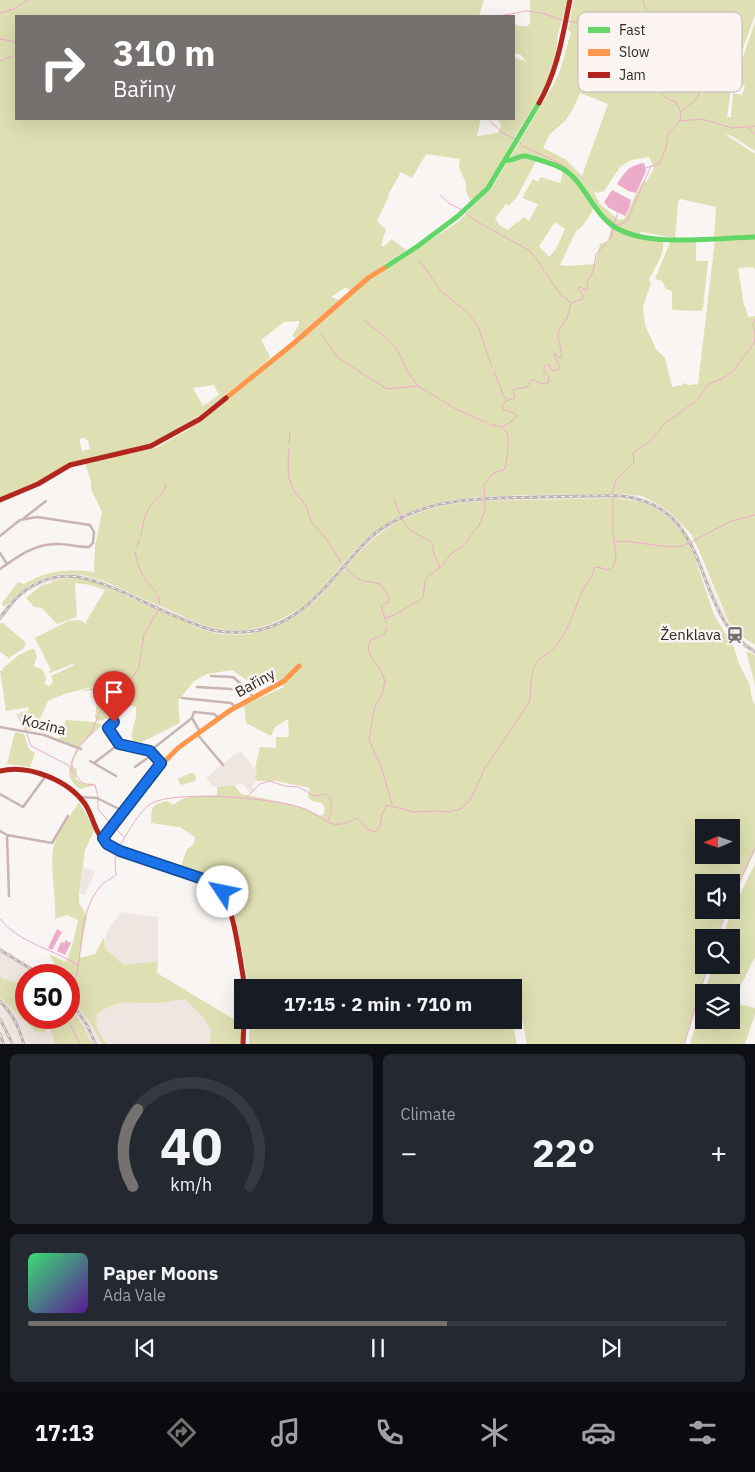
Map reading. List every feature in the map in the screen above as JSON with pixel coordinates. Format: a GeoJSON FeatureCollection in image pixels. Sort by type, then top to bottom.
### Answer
{"type":"FeatureCollection","features":[{"type":"Feature","properties":{"kind":"street"},"geometry":{"type":"LineString","coordinates":[[0,500],[29,488],[74,463],[159,443],[200,419],[289,347],[368,278],[447,225],[484,193],[506,160],[554,74],[570,0]]}},
{"type":"Feature","properties":{"kind":"street"},"geometry":{"type":"LineString","coordinates":[[506,160],[510,161],[524,156],[562,168],[573,178],[606,222],[621,231],[670,240],[755,237]]}},
{"type":"Feature","properties":{"kind":"street"},"geometry":{"type":"LineString","coordinates":[[0,536],[46,501]]}},
{"type":"Feature","properties":{"kind":"street"},"geometry":{"type":"LineString","coordinates":[[34,510],[38,517]]}},
{"type":"Feature","properties":{"kind":"street"},"geometry":{"type":"LineString","coordinates":[[0,569],[27,550],[44,545],[62,544],[87,547],[92,544],[94,530],[90,525],[38,517],[22,519]]}},
{"type":"Feature","properties":{"kind":"street"},"geometry":{"type":"LineString","coordinates":[[0,553],[8,564]]}},
{"type":"Feature","properties":{"kind":"street","name":"Bařiny"},"geometry":{"type":"LineString","coordinates":[[103,838],[161,763],[198,733],[252,697],[282,684],[293,676],[299,666]]}},
{"type":"Feature","properties":{"kind":"street"},"geometry":{"type":"LineString","coordinates":[[211,676],[233,677],[248,690],[252,697]]}},
{"type":"Feature","properties":{"kind":"street"},"geometry":{"type":"LineString","coordinates":[[197,687],[248,690]]}},
{"type":"Feature","properties":{"kind":"street"},"geometry":{"type":"LineString","coordinates":[[182,698],[232,703],[236,708]]}},
{"type":"Feature","properties":{"kind":"street"},"geometry":{"type":"LineString","coordinates":[[135,767],[192,718],[194,712],[214,714],[220,719]]}},
{"type":"Feature","properties":{"kind":"street"},"geometry":{"type":"LineString","coordinates":[[192,718],[198,733],[223,765]]}},
{"type":"Feature","properties":{"kind":"street"},"geometry":{"type":"LineString","coordinates":[[114,722],[108,728],[119,744],[152,752],[161,763]]}},
{"type":"Feature","properties":{"kind":"street","name":"Kozina"},"geometry":{"type":"LineString","coordinates":[[0,727],[44,735],[81,749]]}},
{"type":"Feature","properties":{"kind":"street"},"geometry":{"type":"LineString","coordinates":[[94,763],[119,744]]}},
{"type":"Feature","properties":{"kind":"street"},"geometry":{"type":"LineString","coordinates":[[90,760],[116,776]]}},
{"type":"Feature","properties":{"kind":"street"},"geometry":{"type":"LineString","coordinates":[[0,771],[18,768],[30,771],[68,788],[85,804],[107,844],[118,850],[209,881],[219,888],[224,895],[228,907],[242,979]]}},
{"type":"Feature","properties":{"kind":"street"},"geometry":{"type":"LineString","coordinates":[[0,794],[24,807],[45,777]]}},
{"type":"Feature","properties":{"kind":"street"},"geometry":{"type":"LineString","coordinates":[[79,797],[97,798],[123,811]]}},
{"type":"Feature","properties":{"kind":"street"},"geometry":{"type":"LineString","coordinates":[[0,831],[7,836],[52,843],[68,816]]}},
{"type":"Feature","properties":{"kind":"street"},"geometry":{"type":"LineString","coordinates":[[7,836],[9,896]]}},
{"type":"Feature","properties":{"kind":"street"},"geometry":{"type":"LineString","coordinates":[[243,1044],[244,1029]]}},
{"type":"Feature","properties":{"kind":"shaded area"},"geometry":{"type":"Polygon","coordinates":[[[644,163],[646,171],[636,193],[628,191],[617,184],[628,170],[644,163]]]}},
{"type":"Feature","properties":{"kind":"shaded area"},"geometry":{"type":"Polygon","coordinates":[[[612,190],[631,200],[625,216],[609,208],[604,202],[612,190]]]}},
{"type":"Feature","properties":{"kind":"shaded area"},"geometry":{"type":"Polygon","coordinates":[[[621,494],[635,496],[656,504],[670,513],[681,525],[693,543],[728,623],[739,637],[755,649],[755,654],[736,640],[724,625],[689,545],[678,527],[654,508],[634,500],[621,498],[469,501],[440,506],[416,514],[377,535],[322,594],[297,617],[261,632],[235,634],[205,630],[104,586],[88,580],[73,578],[51,581],[29,590],[17,600],[0,622],[0,614],[14,597],[27,587],[50,576],[73,574],[96,579],[201,624],[235,630],[260,627],[277,622],[294,613],[319,591],[374,531],[414,510],[439,502],[469,497],[621,494]]]}},
{"type":"Feature","properties":{"kind":"shaded area"},"geometry":{"type":"Polygon","coordinates":[[[240,750],[257,772],[256,780],[252,787],[254,789],[250,793],[243,784],[213,787],[206,778],[240,750]]]}},
{"type":"Feature","properties":{"kind":"shaded area"},"geometry":{"type":"Polygon","coordinates":[[[83,867],[95,871],[85,895],[79,893],[83,867]]]}},
{"type":"Feature","properties":{"kind":"shaded area"},"geometry":{"type":"Polygon","coordinates":[[[122,912],[158,917],[158,961],[141,963],[195,996],[240,1044],[0,1044],[0,947],[27,964],[15,964],[15,1029],[80,1029],[80,1002],[113,955],[105,948],[105,937],[122,912]]]}},
{"type":"Feature","properties":{"kind":"shaded area"},"geometry":{"type":"Polygon","coordinates":[[[57,929],[62,932],[52,950],[48,948],[57,929]]]}},
{"type":"Feature","properties":{"kind":"shaded area"},"geometry":{"type":"Polygon","coordinates":[[[65,940],[71,943],[65,955],[57,951],[61,942],[65,943],[65,940]]]}},
{"type":"Feature","properties":{"kind":"green space"},"geometry":{"type":"Polygon","coordinates":[[[0,0],[484,0],[479,15],[15,15],[15,120],[481,120],[477,136],[498,133],[501,126],[497,120],[515,120],[515,57],[527,62],[521,55],[515,53],[515,24],[518,26],[528,26],[530,23],[530,0],[568,0],[558,34],[555,63],[549,78],[484,190],[470,200],[466,191],[466,183],[459,168],[460,159],[426,154],[412,178],[401,172],[388,195],[377,221],[386,230],[381,245],[383,247],[392,239],[406,250],[351,290],[346,287],[331,297],[339,300],[295,338],[292,336],[299,325],[299,321],[284,322],[261,340],[270,357],[200,415],[155,443],[73,463],[35,484],[0,498],[0,0]],[[214,385],[193,388],[203,406],[219,395],[214,385]],[[85,438],[79,439],[82,451],[90,449],[88,440],[85,438]]]}},
{"type":"Feature","properties":{"kind":"green space"},"geometry":{"type":"Polygon","coordinates":[[[574,0],[755,0],[755,15],[742,51],[742,12],[578,12],[578,92],[731,92],[727,117],[731,117],[733,93],[742,95],[745,86],[742,85],[742,60],[755,22],[755,151],[732,136],[725,134],[755,154],[755,236],[714,236],[716,207],[680,199],[678,202],[675,238],[641,232],[639,235],[662,240],[663,250],[649,279],[651,283],[643,307],[645,325],[656,349],[665,358],[672,387],[682,385],[682,383],[689,385],[698,384],[715,240],[755,239],[755,270],[753,267],[738,268],[744,306],[748,317],[755,316],[755,645],[741,636],[729,623],[691,534],[668,511],[659,505],[642,496],[621,494],[478,497],[446,501],[414,510],[397,518],[365,540],[322,588],[298,609],[284,618],[255,628],[239,630],[203,625],[106,582],[77,575],[64,574],[39,580],[28,586],[6,606],[3,606],[2,603],[18,582],[24,584],[50,573],[94,572],[95,546],[102,512],[91,489],[91,481],[85,463],[156,448],[186,431],[234,395],[369,280],[457,223],[494,184],[554,84],[561,68],[571,32],[568,30],[574,0]],[[580,93],[572,111],[565,121],[550,134],[543,148],[565,159],[582,176],[608,104],[580,93]],[[649,157],[631,160],[620,167],[604,191],[597,193],[593,190],[600,204],[619,220],[624,219],[642,182],[647,181],[654,168],[649,157]],[[536,161],[517,197],[509,206],[506,204],[495,218],[499,225],[508,230],[523,217],[529,221],[538,204],[522,198],[533,179],[538,182],[541,177],[560,183],[562,170],[536,161]],[[594,208],[584,224],[576,231],[560,265],[595,264],[600,244],[608,241],[611,228],[594,208]],[[555,222],[539,246],[549,257],[556,249],[565,229],[555,222]]]}},
{"type":"Feature","properties":{"kind":"green space"},"geometry":{"type":"Polygon","coordinates":[[[671,240],[696,241],[696,261],[708,261],[703,308],[701,311],[672,309],[672,291],[666,289],[662,281],[655,279],[671,240]]]}},
{"type":"Feature","properties":{"kind":"green space"},"geometry":{"type":"Polygon","coordinates":[[[616,498],[641,502],[658,510],[672,521],[684,535],[694,555],[714,615],[734,648],[739,664],[749,683],[755,705],[755,851],[740,883],[740,874],[695,874],[695,919],[723,919],[719,929],[695,929],[695,974],[705,974],[702,984],[695,984],[695,1008],[684,1044],[527,1044],[522,1018],[522,979],[247,979],[235,915],[227,893],[210,876],[185,869],[181,866],[187,849],[194,844],[195,837],[180,827],[151,823],[152,813],[153,808],[161,802],[167,801],[174,805],[188,797],[217,795],[217,787],[234,785],[241,794],[291,804],[319,816],[323,815],[325,809],[322,803],[312,801],[308,797],[310,788],[277,781],[257,781],[255,779],[257,772],[255,768],[260,747],[276,748],[276,737],[289,737],[288,719],[275,727],[271,736],[246,723],[244,705],[284,687],[279,681],[266,675],[249,682],[232,670],[207,674],[194,681],[178,701],[180,723],[142,742],[133,744],[132,734],[136,707],[128,705],[116,714],[117,716],[98,721],[95,717],[97,701],[102,696],[96,690],[80,691],[104,684],[64,694],[48,701],[35,730],[26,730],[19,715],[19,713],[28,711],[29,707],[6,711],[0,671],[3,671],[3,668],[19,655],[34,649],[37,656],[34,665],[42,669],[46,678],[44,684],[49,686],[53,682],[51,676],[75,663],[50,673],[49,671],[51,670],[35,638],[68,621],[80,620],[86,624],[105,590],[91,585],[75,583],[77,617],[57,624],[42,608],[34,607],[26,598],[41,586],[53,582],[51,581],[73,578],[88,580],[207,631],[239,635],[255,633],[284,623],[311,605],[367,544],[400,521],[446,505],[508,500],[616,498]]]}},
{"type":"Feature","properties":{"kind":"green space"},"geometry":{"type":"Polygon","coordinates":[[[0,623],[3,623],[26,643],[24,648],[9,658],[0,652],[0,623]]]}},
{"type":"Feature","properties":{"kind":"green space"},"geometry":{"type":"Polygon","coordinates":[[[746,651],[755,655],[755,685],[746,651]]]}},
{"type":"Feature","properties":{"kind":"green space"},"geometry":{"type":"Polygon","coordinates":[[[66,720],[95,722],[102,725],[79,747],[59,739],[66,720]]]}},
{"type":"Feature","properties":{"kind":"green space"},"geometry":{"type":"Polygon","coordinates":[[[15,732],[24,734],[29,749],[35,753],[30,767],[7,764],[15,732]]]}},
{"type":"Feature","properties":{"kind":"green space"},"geometry":{"type":"Polygon","coordinates":[[[77,750],[79,750],[71,765],[77,769],[76,779],[86,785],[91,783],[96,785],[80,789],[71,780],[69,776],[70,766],[77,750]]]}},
{"type":"Feature","properties":{"kind":"green space"},"geometry":{"type":"Polygon","coordinates":[[[191,773],[196,778],[195,781],[181,785],[178,780],[179,778],[191,773]]]}},
{"type":"Feature","properties":{"kind":"green space"},"geometry":{"type":"Polygon","coordinates":[[[79,802],[95,829],[85,850],[79,893],[79,903],[87,917],[79,958],[95,954],[104,937],[105,948],[123,965],[158,961],[157,973],[234,1019],[234,1029],[242,1029],[241,1044],[209,1044],[211,1030],[203,1017],[185,999],[158,1003],[118,1003],[112,1005],[97,1014],[96,1023],[98,1030],[107,1044],[102,1044],[80,1010],[80,964],[55,964],[49,954],[66,962],[78,920],[67,915],[55,920],[52,858],[55,842],[79,802]]]}},
{"type":"Feature","properties":{"kind":"green space"},"geometry":{"type":"Polygon","coordinates":[[[755,864],[755,957],[740,987],[740,984],[707,984],[710,974],[740,974],[740,929],[725,929],[729,919],[740,919],[740,895],[755,864]]]}},
{"type":"Feature","properties":{"kind":"green space"},"geometry":{"type":"Polygon","coordinates":[[[0,975],[2,979],[15,982],[15,1012],[0,997],[0,975]]]}},
{"type":"Feature","properties":{"kind":"green space"},"geometry":{"type":"Polygon","coordinates":[[[740,1004],[755,1008],[755,1014],[745,1044],[690,1044],[695,1027],[695,1029],[740,1029],[740,1004]]]}},
{"type":"Feature","properties":{"kind":"green space"},"geometry":{"type":"Polygon","coordinates":[[[80,1021],[92,1044],[55,1044],[51,1030],[47,1029],[80,1029],[80,1021]]]}},
{"type":"Feature","properties":{"kind":"green space"},"geometry":{"type":"Polygon","coordinates":[[[33,1029],[47,1029],[43,1033],[33,1029]]]}},
{"type":"Feature","properties":{"kind":"green space"},"geometry":{"type":"Polygon","coordinates":[[[250,1029],[514,1029],[517,1044],[249,1044],[250,1029]]]}},
{"type":"Feature","properties":{"kind":"waterway"},"geometry":{"type":"LineString","coordinates":[[0,13],[14,9],[28,0]]}},
{"type":"Feature","properties":{"kind":"waterway"},"geometry":{"type":"LineString","coordinates":[[643,0],[648,12]]}},
{"type":"Feature","properties":{"kind":"waterway"},"geometry":{"type":"LineString","coordinates":[[505,15],[527,11],[542,13],[564,21]]}},
{"type":"Feature","properties":{"kind":"waterway"},"geometry":{"type":"LineString","coordinates":[[568,21],[578,23]]}},
{"type":"Feature","properties":{"kind":"waterway"},"geometry":{"type":"LineString","coordinates":[[0,39],[15,42]]}},
{"type":"Feature","properties":{"kind":"waterway"},"geometry":{"type":"LineString","coordinates":[[0,61],[15,55]]}},
{"type":"Feature","properties":{"kind":"waterway"},"geometry":{"type":"LineString","coordinates":[[661,92],[666,98],[676,102],[681,112]]}},
{"type":"Feature","properties":{"kind":"waterway"},"geometry":{"type":"LineString","coordinates":[[646,168],[659,164],[666,148],[668,134],[680,121],[681,112],[697,98],[700,92]]}},
{"type":"Feature","properties":{"kind":"waterway"},"geometry":{"type":"LineString","coordinates":[[680,121],[702,119],[732,128],[747,127],[755,134]]}},
{"type":"Feature","properties":{"kind":"waterway"},"geometry":{"type":"LineString","coordinates":[[489,120],[503,133],[517,140],[523,146],[563,165],[570,172]]}},
{"type":"Feature","properties":{"kind":"waterway"},"geometry":{"type":"LineString","coordinates":[[748,127],[755,126]]}},
{"type":"Feature","properties":{"kind":"waterway"},"geometry":{"type":"LineString","coordinates":[[614,225],[627,221],[651,166]]}},
{"type":"Feature","properties":{"kind":"waterway"},"geometry":{"type":"LineString","coordinates":[[440,195],[450,204],[462,210]]}},
{"type":"Feature","properties":{"kind":"waterway"},"geometry":{"type":"LineString","coordinates":[[465,212],[476,221],[530,251],[562,296],[570,302]]}},
{"type":"Feature","properties":{"kind":"waterway"},"geometry":{"type":"LineString","coordinates":[[614,225],[618,212]]}},
{"type":"Feature","properties":{"kind":"waterway"},"geometry":{"type":"LineString","coordinates":[[601,213],[614,223]]}},
{"type":"Feature","properties":{"kind":"waterway"},"geometry":{"type":"LineString","coordinates":[[386,622],[385,618],[394,615],[423,598],[425,581],[428,576],[443,565],[452,553],[463,546],[479,525],[485,511],[484,485],[493,473],[504,470],[506,462],[508,436],[502,427],[516,416],[515,413],[503,410],[503,405],[506,401],[515,398],[513,391],[515,389],[527,387],[532,379],[541,384],[548,383],[549,377],[544,371],[544,367],[547,364],[549,364],[552,371],[560,368],[554,354],[561,358],[562,354],[558,338],[559,330],[567,318],[571,303],[583,299],[583,295],[578,289],[580,287],[585,290],[588,289],[587,282],[593,272],[596,254],[611,238],[613,229]]}},
{"type":"Feature","properties":{"kind":"waterway"},"geometry":{"type":"LineString","coordinates":[[420,261],[440,290],[467,312],[478,326],[492,367]]}},
{"type":"Feature","properties":{"kind":"waterway"},"geometry":{"type":"LineString","coordinates":[[755,319],[753,325],[755,335]]}},
{"type":"Feature","properties":{"kind":"waterway"},"geometry":{"type":"LineString","coordinates":[[364,320],[397,349],[407,370],[418,386]]}},
{"type":"Feature","properties":{"kind":"waterway"},"geometry":{"type":"LineString","coordinates":[[321,334],[338,358],[387,389],[418,386],[456,409],[487,423]]}},
{"type":"Feature","properties":{"kind":"waterway"},"geometry":{"type":"LineString","coordinates":[[613,494],[614,484],[634,463],[633,453],[650,441],[664,424],[695,402],[709,384],[733,371],[754,343],[755,337]]}},
{"type":"Feature","properties":{"kind":"waterway"},"geometry":{"type":"LineString","coordinates":[[494,371],[504,397],[507,400]]}},
{"type":"Feature","properties":{"kind":"waterway"},"geometry":{"type":"LineString","coordinates":[[490,424],[501,427]]}},
{"type":"Feature","properties":{"kind":"waterway"},"geometry":{"type":"LineString","coordinates":[[289,444],[290,433]]}},
{"type":"Feature","properties":{"kind":"waterway"},"geometry":{"type":"LineString","coordinates":[[289,449],[289,478],[295,493],[306,505],[311,521],[326,539],[342,564]]}},
{"type":"Feature","properties":{"kind":"waterway"},"geometry":{"type":"LineString","coordinates":[[141,536],[148,509],[164,490],[166,484]]}},
{"type":"Feature","properties":{"kind":"waterway"},"geometry":{"type":"LineString","coordinates":[[118,849],[142,811],[152,803],[165,799],[204,796],[273,802],[305,809],[334,824],[348,822],[357,818],[367,829],[374,832],[380,827],[382,814],[387,805],[414,812],[449,812],[461,809],[470,800],[485,768],[529,703],[532,674],[535,665],[562,638],[594,568],[598,567],[608,570],[613,567],[616,558],[613,530],[613,497]]}},
{"type":"Feature","properties":{"kind":"waterway"},"geometry":{"type":"LineString","coordinates":[[394,499],[401,517]]}},
{"type":"Feature","properties":{"kind":"waterway"},"geometry":{"type":"LineString","coordinates":[[616,542],[623,541],[670,547],[682,546],[731,521],[755,515]]}},
{"type":"Feature","properties":{"kind":"waterway"},"geometry":{"type":"LineString","coordinates":[[402,519],[410,530],[431,542]]}},
{"type":"Feature","properties":{"kind":"waterway"},"geometry":{"type":"LineString","coordinates":[[136,547],[140,540]]}},
{"type":"Feature","properties":{"kind":"waterway"},"geometry":{"type":"LineString","coordinates":[[432,545],[440,568]]}},
{"type":"Feature","properties":{"kind":"waterway"},"geometry":{"type":"LineString","coordinates":[[135,552],[142,574],[156,592]]}},
{"type":"Feature","properties":{"kind":"waterway"},"geometry":{"type":"LineString","coordinates":[[345,567],[355,577],[363,581]]}},
{"type":"Feature","properties":{"kind":"waterway"},"geometry":{"type":"LineString","coordinates":[[365,581],[380,584],[389,596],[389,602],[381,606],[385,618]]}},
{"type":"Feature","properties":{"kind":"waterway"},"geometry":{"type":"LineString","coordinates":[[158,596],[160,605]]}},
{"type":"Feature","properties":{"kind":"waterway"},"geometry":{"type":"LineString","coordinates":[[79,747],[92,732],[100,711],[119,696],[139,668],[144,634],[158,611]]}},
{"type":"Feature","properties":{"kind":"waterway"},"geometry":{"type":"LineString","coordinates":[[387,627],[385,634],[371,640],[368,646],[370,655],[381,671],[385,681],[382,694],[374,709],[369,740],[382,769],[392,804]]}},
{"type":"Feature","properties":{"kind":"waterway"},"geometry":{"type":"LineString","coordinates":[[17,714],[26,731]]}},
{"type":"Feature","properties":{"kind":"waterway"},"geometry":{"type":"LineString","coordinates":[[27,734],[31,746],[68,765],[75,774]]}},
{"type":"Feature","properties":{"kind":"waterway"},"geometry":{"type":"LineString","coordinates":[[72,769],[72,761],[77,749]]}},
{"type":"Feature","properties":{"kind":"waterway"},"geometry":{"type":"LineString","coordinates":[[75,774],[83,783],[95,785],[98,797]]}},
{"type":"Feature","properties":{"kind":"waterway"},"geometry":{"type":"LineString","coordinates":[[247,797],[260,784],[269,781],[285,786],[299,787],[314,796],[325,794],[331,803],[328,821]]}},
{"type":"Feature","properties":{"kind":"waterway"},"geometry":{"type":"LineString","coordinates":[[98,800],[98,809],[111,824]]}},
{"type":"Feature","properties":{"kind":"waterway"},"geometry":{"type":"LineString","coordinates":[[114,827],[125,838]]}},
{"type":"Feature","properties":{"kind":"waterway"},"geometry":{"type":"LineString","coordinates":[[740,881],[755,848]]}},
{"type":"Feature","properties":{"kind":"waterway"},"geometry":{"type":"LineString","coordinates":[[79,964],[87,912],[92,899],[100,887],[116,875],[115,860],[117,853]]}},
{"type":"Feature","properties":{"kind":"waterway"},"geometry":{"type":"LineString","coordinates":[[0,919],[26,940],[76,964]]}},
{"type":"Feature","properties":{"kind":"waterway"},"geometry":{"type":"LineString","coordinates":[[720,929],[724,919]]}},
{"type":"Feature","properties":{"kind":"waterway"},"geometry":{"type":"LineString","coordinates":[[684,1044],[705,974]]}},
{"type":"Feature","properties":{"kind":"waterway"},"geometry":{"type":"LineString","coordinates":[[72,1029],[80,1044]]}},
{"type":"Feature","properties":{"kind":"railway"},"geometry":{"type":"LineString","coordinates":[[0,618],[22,593],[35,584],[60,576],[73,576],[112,587],[205,628],[229,632],[254,631],[270,627],[297,613],[309,604],[361,547],[381,529],[419,510],[457,501],[476,499],[621,496],[652,504],[673,519],[688,540],[720,613],[734,635],[755,652]]}},
{"type":"Feature","properties":{"kind":"railway"},"geometry":{"type":"LineString","coordinates":[[0,950],[23,964]]}},
{"type":"Feature","properties":{"kind":"railway"},"geometry":{"type":"LineString","coordinates":[[0,1001],[15,1021],[24,1044]]}},
{"type":"Feature","properties":{"kind":"railway"},"geometry":{"type":"LineString","coordinates":[[80,1015],[96,1044]]}},
{"type":"Feature","properties":{"kind":"railway"},"geometry":{"type":"LineString","coordinates":[[0,1019],[12,1044]]}},
{"type":"Feature","properties":{"kind":"railway"},"geometry":{"type":"LineString","coordinates":[[0,1034],[4,1044]]}},
{"type":"Feature","properties":{"kind":"traffic: fast"},"geometry":{"type":"LineString","coordinates":[[384,268],[418,246],[458,216],[488,188],[539,103]]}},
{"type":"Feature","properties":{"kind":"traffic: fast"},"geometry":{"type":"LineString","coordinates":[[506,160],[527,156],[561,168],[576,180],[609,223],[632,235],[666,240],[755,237]]}},
{"type":"Feature","properties":{"kind":"traffic: slow"},"geometry":{"type":"LineString","coordinates":[[226,398],[294,343],[368,278],[384,268]]}},
{"type":"Feature","properties":{"kind":"traffic: slow"},"geometry":{"type":"LineString","coordinates":[[103,838],[154,772],[178,748],[229,711],[284,681],[299,666]]}},
{"type":"Feature","properties":{"kind":"traffic: jam"},"geometry":{"type":"LineString","coordinates":[[539,103],[555,66],[570,0]]}},
{"type":"Feature","properties":{"kind":"traffic: jam"},"geometry":{"type":"LineString","coordinates":[[0,500],[38,484],[70,465],[151,446],[200,419],[226,398]]}},
{"type":"Feature","properties":{"kind":"traffic: jam"},"geometry":{"type":"LineString","coordinates":[[0,771],[11,769],[35,772],[58,781],[78,795],[88,809],[101,837],[110,846],[121,852],[203,879],[215,886],[222,892],[230,911],[243,979]]}},
{"type":"Feature","properties":{"kind":"traffic: jam"},"geometry":{"type":"LineString","coordinates":[[243,1044],[244,1029]]}},
{"type":"Feature","properties":{"kind":"place","name":"Ženklava"},"geometry":{"type":"Point","coordinates":[735,635]}},
{"type":"Feature","properties":{"kind":"route"},"geometry":{"type":"LineString","coordinates":[[114,722],[108,728],[119,744],[150,751],[161,763],[103,838],[113,848],[209,881],[218,886],[223,892]]}}]}
